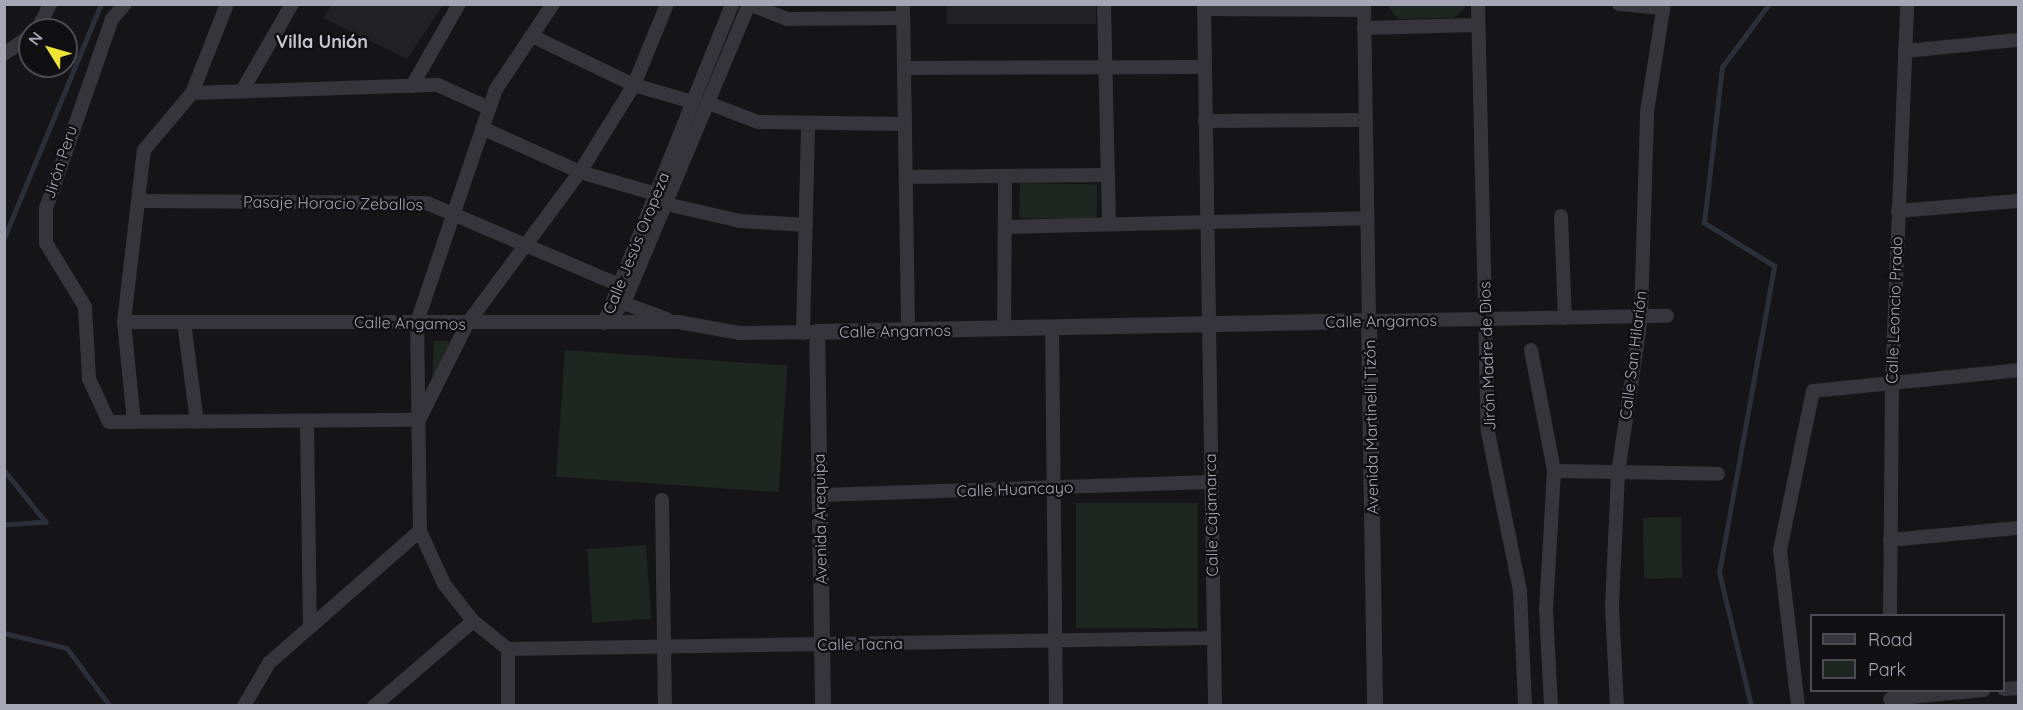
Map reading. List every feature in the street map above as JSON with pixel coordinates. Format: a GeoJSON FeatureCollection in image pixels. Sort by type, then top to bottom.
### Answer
{"type":"FeatureCollection","features":[{"type":"Feature","properties":{"kind":"street"},"geometry":{"type":"LineString","coordinates":[[43,18],[50,4]]}},
{"type":"Feature","properties":{"kind":"street","name":"Jirón Peru"},"geometry":{"type":"LineString","coordinates":[[125,4],[112,19],[46,208],[46,243],[85,307],[89,379],[109,423],[134,422]]}},
{"type":"Feature","properties":{"kind":"street"},"geometry":{"type":"LineString","coordinates":[[227,4],[192,93],[144,150],[124,322],[134,422],[419,420]]}},
{"type":"Feature","properties":{"kind":"street"},"geometry":{"type":"LineString","coordinates":[[242,92],[292,4]]}},
{"type":"Feature","properties":{"kind":"street"},"geometry":{"type":"LineString","coordinates":[[412,86],[459,4]]}},
{"type":"Feature","properties":{"kind":"street"},"geometry":{"type":"LineString","coordinates":[[508,705],[507,650],[473,621],[444,584],[420,531],[417,322],[452,210],[489,108],[553,4]]}},
{"type":"Feature","properties":{"kind":"street"},"geometry":{"type":"LineString","coordinates":[[419,420],[467,324],[580,172],[634,85],[667,4]]}},
{"type":"Feature","properties":{"kind":"street","name":"Calle Jesús Oropeza"},"geometry":{"type":"LineString","coordinates":[[604,323],[619,301],[661,199],[693,102],[732,4]]}},
{"type":"Feature","properties":{"kind":"street"},"geometry":{"type":"LineString","coordinates":[[749,4],[787,18],[903,11],[908,331]]}},
{"type":"Feature","properties":{"kind":"street","name":"Calle Jesús Oropeza"},"geometry":{"type":"LineString","coordinates":[[619,301],[619,285],[708,103],[749,4]]}},
{"type":"Feature","properties":{"kind":"street"},"geometry":{"type":"LineString","coordinates":[[1104,4],[1109,225]]}},
{"type":"Feature","properties":{"kind":"street","name":"Jirón Madre de Dios"},"geometry":{"type":"LineString","coordinates":[[1478,4],[1476,25],[1487,319],[1488,432],[1520,591],[1525,705]]}},
{"type":"Feature","properties":{"kind":"street"},"geometry":{"type":"LineString","coordinates":[[1619,4],[1663,6]]}},
{"type":"Feature","properties":{"kind":"street","name":"Calle Leoncio Prado"},"geometry":{"type":"LineString","coordinates":[[1890,614],[1892,383],[1907,4]]}},
{"type":"Feature","properties":{"kind":"street","name":"Calle San Hilarión"},"geometry":{"type":"LineString","coordinates":[[1617,705],[1612,606],[1618,473],[1641,317],[1647,112],[1663,6]]}},
{"type":"Feature","properties":{"kind":"street"},"geometry":{"type":"LineString","coordinates":[[1204,7],[1364,7]]}},
{"type":"Feature","properties":{"kind":"street","name":"Calle Cajamarca"},"geometry":{"type":"LineString","coordinates":[[1204,7],[1215,705]]}},
{"type":"Feature","properties":{"kind":"street","name":"Avenida Martinelli Tizón"},"geometry":{"type":"LineString","coordinates":[[1364,7],[1375,705]]}},
{"type":"Feature","properties":{"kind":"street"},"geometry":{"type":"LineString","coordinates":[[1364,28],[1476,25]]}},
{"type":"Feature","properties":{"kind":"street"},"geometry":{"type":"LineString","coordinates":[[532,36],[634,85],[693,102]]}},
{"type":"Feature","properties":{"kind":"street"},"geometry":{"type":"LineString","coordinates":[[1905,51],[2019,40]]}},
{"type":"Feature","properties":{"kind":"street"},"geometry":{"type":"LineString","coordinates":[[4,54],[18,44]]}},
{"type":"Feature","properties":{"kind":"street"},"geometry":{"type":"LineString","coordinates":[[904,68],[1204,67]]}},
{"type":"Feature","properties":{"kind":"street"},"geometry":{"type":"LineString","coordinates":[[192,93],[438,85],[489,108]]}},
{"type":"Feature","properties":{"kind":"street"},"geometry":{"type":"LineString","coordinates":[[708,103],[758,122],[905,124]]}},
{"type":"Feature","properties":{"kind":"street"},"geometry":{"type":"LineString","coordinates":[[1205,121],[1365,120]]}},
{"type":"Feature","properties":{"kind":"street"},"geometry":{"type":"LineString","coordinates":[[808,123],[806,225],[810,332]]}},
{"type":"Feature","properties":{"kind":"street"},"geometry":{"type":"LineString","coordinates":[[482,128],[580,172],[661,199],[740,221],[806,225]]}},
{"type":"Feature","properties":{"kind":"street"},"geometry":{"type":"LineString","coordinates":[[906,177],[1108,175]]}},
{"type":"Feature","properties":{"kind":"street"},"geometry":{"type":"LineString","coordinates":[[1004,329],[1005,176]]}},
{"type":"Feature","properties":{"kind":"street","name":"Pasaje Horacio Zeballos"},"geometry":{"type":"LineString","coordinates":[[138,201],[400,201],[452,210],[523,249],[619,285]]}},
{"type":"Feature","properties":{"kind":"street"},"geometry":{"type":"LineString","coordinates":[[1898,211],[2019,201]]}},
{"type":"Feature","properties":{"kind":"street"},"geometry":{"type":"LineString","coordinates":[[1561,216],[1565,318]]}},
{"type":"Feature","properties":{"kind":"street"},"geometry":{"type":"LineString","coordinates":[[1005,227],[1367,218]]}},
{"type":"Feature","properties":{"kind":"street"},"geometry":{"type":"LineString","coordinates":[[619,301],[678,322]]}},
{"type":"Feature","properties":{"kind":"street","name":"Calle Angamos"},"geometry":{"type":"LineString","coordinates":[[124,322],[467,324],[678,322],[740,333],[1667,315]]}},
{"type":"Feature","properties":{"kind":"street"},"geometry":{"type":"LineString","coordinates":[[184,322],[197,422]]}},
{"type":"Feature","properties":{"kind":"street"},"geometry":{"type":"LineString","coordinates":[[1052,328],[1056,705]]}},
{"type":"Feature","properties":{"kind":"street","name":"Avenida Arequipa"},"geometry":{"type":"LineString","coordinates":[[810,332],[820,495],[824,705]]}},
{"type":"Feature","properties":{"kind":"street"},"geometry":{"type":"LineString","coordinates":[[1531,350],[1554,471],[1546,610],[1551,705]]}},
{"type":"Feature","properties":{"kind":"street"},"geometry":{"type":"LineString","coordinates":[[1798,705],[1780,550],[1812,391],[2019,370]]}},
{"type":"Feature","properties":{"kind":"street"},"geometry":{"type":"LineString","coordinates":[[307,421],[310,627]]}},
{"type":"Feature","properties":{"kind":"street"},"geometry":{"type":"LineString","coordinates":[[1554,471],[1718,474]]}},
{"type":"Feature","properties":{"kind":"street","name":"Calle Huancayo"},"geometry":{"type":"LineString","coordinates":[[820,495],[1211,482]]}},
{"type":"Feature","properties":{"kind":"street"},"geometry":{"type":"LineString","coordinates":[[662,500],[665,705]]}},
{"type":"Feature","properties":{"kind":"street"},"geometry":{"type":"LineString","coordinates":[[1890,540],[2019,528]]}},
{"type":"Feature","properties":{"kind":"street"},"geometry":{"type":"LineString","coordinates":[[244,705],[269,663],[420,531]]}},
{"type":"Feature","properties":{"kind":"street"},"geometry":{"type":"LineString","coordinates":[[374,705],[473,621]]}},
{"type":"Feature","properties":{"kind":"street","name":"Calle Tacna"},"geometry":{"type":"LineString","coordinates":[[507,650],[1214,638]]}},
{"type":"Feature","properties":{"kind":"street"},"geometry":{"type":"LineString","coordinates":[[1890,698],[1960,692]]}},
{"type":"Feature","properties":{"kind":"shaded area"},"geometry":{"type":"Polygon","coordinates":[[[332,4],[443,5],[407,59],[323,18],[332,4]]]}},
{"type":"Feature","properties":{"kind":"shaded area"},"geometry":{"type":"Polygon","coordinates":[[[947,5],[1096,5],[1096,24],[947,24],[947,5]]]}},
{"type":"Feature","properties":{"kind":"green space"},"geometry":{"type":"Polygon","coordinates":[[[1387,5],[1468,5],[1454,18],[1398,19],[1387,5]]]}},
{"type":"Feature","properties":{"kind":"green space"},"geometry":{"type":"Polygon","coordinates":[[[1020,183],[1097,184],[1096,219],[1019,218],[1020,183]]]}},
{"type":"Feature","properties":{"kind":"green space"},"geometry":{"type":"Polygon","coordinates":[[[434,341],[450,341],[432,383],[434,341]]]}},
{"type":"Feature","properties":{"kind":"green space"},"geometry":{"type":"Polygon","coordinates":[[[565,350],[787,366],[779,492],[556,477],[565,350]]]}},
{"type":"Feature","properties":{"kind":"green space"},"geometry":{"type":"Polygon","coordinates":[[[1076,503],[1198,503],[1198,628],[1076,628],[1076,503]]]}},
{"type":"Feature","properties":{"kind":"green space"},"geometry":{"type":"Polygon","coordinates":[[[1681,517],[1682,578],[1644,579],[1643,518],[1681,517]]]}},
{"type":"Feature","properties":{"kind":"green space"},"geometry":{"type":"Polygon","coordinates":[[[646,545],[651,619],[592,623],[587,549],[646,545]]]}},
{"type":"Feature","properties":{"kind":"waterway"},"geometry":{"type":"LineString","coordinates":[[4,238],[101,4]]}},
{"type":"Feature","properties":{"kind":"waterway"},"geometry":{"type":"LineString","coordinates":[[1751,706],[1719,573],[1774,266],[1704,223],[1722,67],[1769,4]]}},
{"type":"Feature","properties":{"kind":"waterway"},"geometry":{"type":"LineString","coordinates":[[4,470],[46,522],[4,525]]}},
{"type":"Feature","properties":{"kind":"waterway"},"geometry":{"type":"LineString","coordinates":[[4,633],[67,648],[110,706]]}},
{"type":"Feature","properties":{"kind":"district","name":"Villa Unión"},"geometry":{"type":"Point","coordinates":[322,42]}}]}
